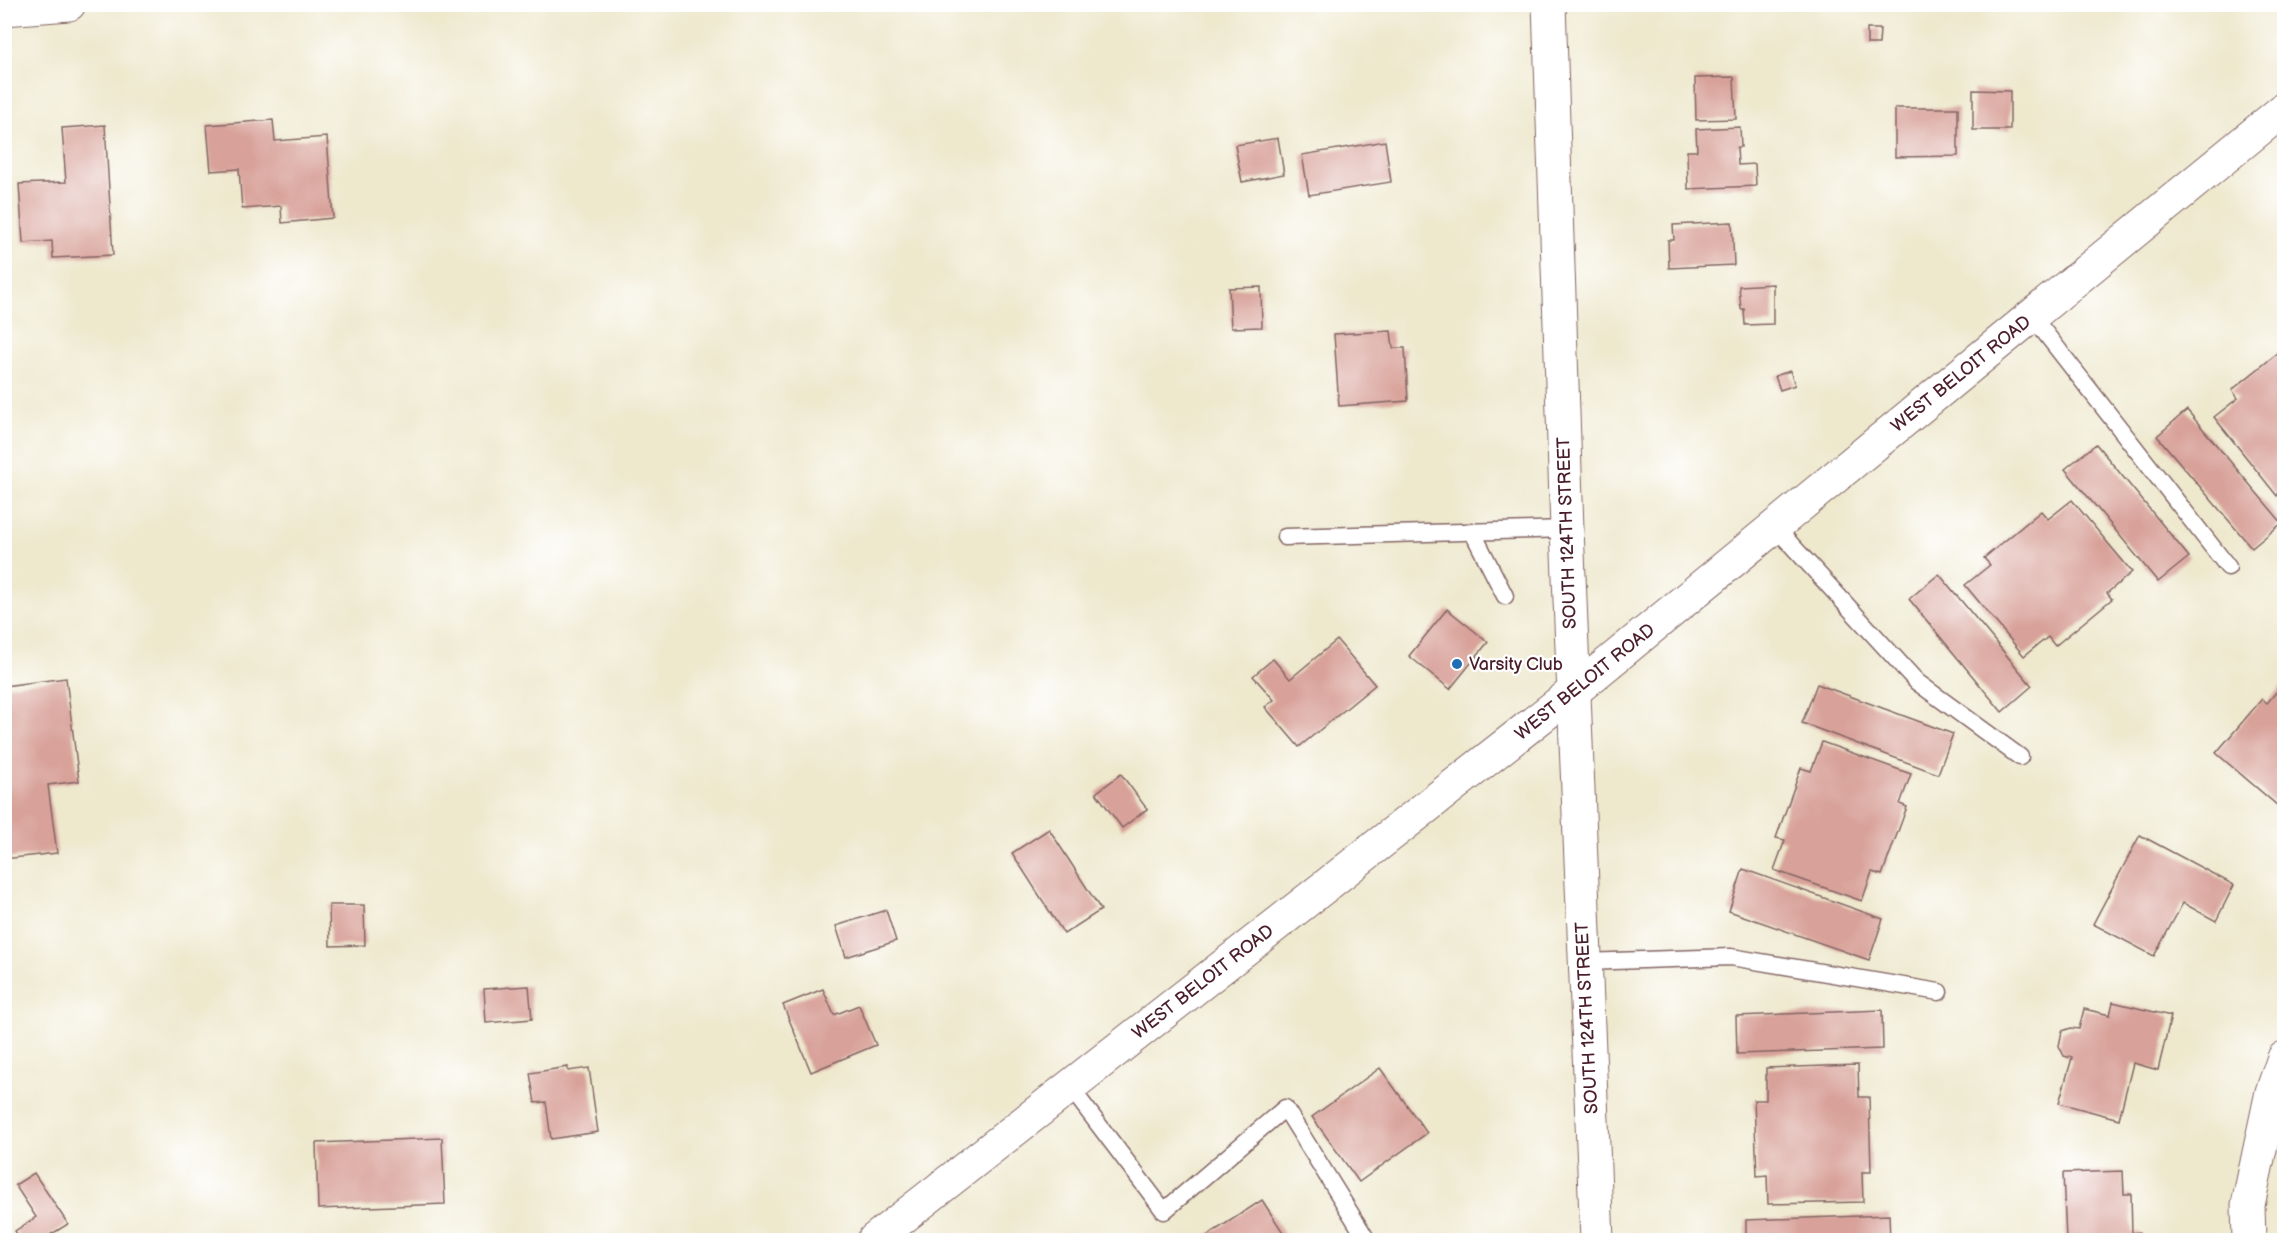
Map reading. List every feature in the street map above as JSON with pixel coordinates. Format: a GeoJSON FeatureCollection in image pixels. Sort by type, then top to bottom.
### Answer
{"type":"FeatureCollection","features":[{"type":"Feature","properties":{"kind":"main road"},"geometry":{"type":"LineString","coordinates":[[4,9],[69,4]]}},
{"type":"Feature","properties":{"kind":"main road","name":"SOUTH 124TH STREET"},"geometry":{"type":"LineString","coordinates":[[1549,4],[1567,529],[1597,1240]]}},
{"type":"Feature","properties":{"kind":"main road","name":"WEST BELOIT ROAD"},"geometry":{"type":"LineString","coordinates":[[874,1240],[1574,692],[2284,109]]}},
{"type":"Feature","properties":{"kind":"main road"},"geometry":{"type":"LineString","coordinates":[[2249,1240],[2248,1204],[2272,1092],[2284,1058]]}},
{"type":"Feature","properties":{"kind":"lane"},"geometry":{"type":"LineString","coordinates":[[2032,316],[2228,567]]}},
{"type":"Feature","properties":{"kind":"lane"},"geometry":{"type":"LineString","coordinates":[[1775,527],[1917,682],[2020,758]]}},
{"type":"Feature","properties":{"kind":"lane"},"geometry":{"type":"LineString","coordinates":[[1285,537],[1567,529]]}},
{"type":"Feature","properties":{"kind":"lane"},"geometry":{"type":"LineString","coordinates":[[1472,531],[1505,596]]}},
{"type":"Feature","properties":{"kind":"lane"},"geometry":{"type":"LineString","coordinates":[[1584,962],[1731,957],[1939,992]]}},
{"type":"Feature","properties":{"kind":"lane"},"geometry":{"type":"LineString","coordinates":[[1070,1087],[1164,1210],[1285,1108],[1367,1240]]}},
{"type":"Feature","properties":{"kind":"building"},"geometry":{"type":"Polygon","coordinates":[[[1867,29],[1880,29],[1879,44],[1867,44],[1867,29]]]}},
{"type":"Feature","properties":{"kind":"building"},"geometry":{"type":"Polygon","coordinates":[[[1734,77],[1736,119],[1696,120],[1695,78],[1734,77]]]}},
{"type":"Feature","properties":{"kind":"building"},"geometry":{"type":"Polygon","coordinates":[[[1973,90],[2010,91],[2010,130],[1973,130],[1973,90]]]}},
{"type":"Feature","properties":{"kind":"building"},"geometry":{"type":"Polygon","coordinates":[[[1895,108],[1958,108],[1958,156],[1895,157],[1895,108]]]}},
{"type":"Feature","properties":{"kind":"building"},"geometry":{"type":"Polygon","coordinates":[[[273,120],[275,141],[327,137],[333,218],[282,223],[281,206],[242,209],[239,169],[211,171],[207,125],[273,120]]]}},
{"type":"Feature","properties":{"kind":"building"},"geometry":{"type":"Polygon","coordinates":[[[105,125],[113,255],[53,258],[52,241],[23,243],[19,184],[66,182],[62,128],[105,125]]]}},
{"type":"Feature","properties":{"kind":"building"},"geometry":{"type":"Polygon","coordinates":[[[1740,127],[1741,147],[1737,147],[1738,165],[1755,164],[1756,186],[1688,189],[1687,151],[1697,151],[1696,129],[1740,127]]]}},
{"type":"Feature","properties":{"kind":"building"},"geometry":{"type":"Polygon","coordinates":[[[1278,138],[1284,174],[1242,182],[1235,145],[1278,138]]]}},
{"type":"Feature","properties":{"kind":"building"},"geometry":{"type":"Polygon","coordinates":[[[1385,141],[1391,182],[1309,195],[1302,155],[1385,141]]]}},
{"type":"Feature","properties":{"kind":"building"},"geometry":{"type":"Polygon","coordinates":[[[1732,222],[1734,265],[1669,268],[1668,240],[1674,240],[1673,225],[1732,222]]]}},
{"type":"Feature","properties":{"kind":"building"},"geometry":{"type":"Polygon","coordinates":[[[1773,284],[1773,324],[1745,325],[1739,286],[1773,284]]]}},
{"type":"Feature","properties":{"kind":"building"},"geometry":{"type":"Polygon","coordinates":[[[1261,287],[1262,327],[1231,328],[1229,288],[1261,287]]]}},
{"type":"Feature","properties":{"kind":"building"},"geometry":{"type":"Polygon","coordinates":[[[1391,331],[1393,348],[1405,348],[1408,401],[1339,406],[1334,334],[1391,331]]]}},
{"type":"Feature","properties":{"kind":"building"},"geometry":{"type":"Polygon","coordinates":[[[2284,348],[2284,485],[2277,496],[2214,417],[2238,398],[2232,390],[2284,348]]]}},
{"type":"Feature","properties":{"kind":"building"},"geometry":{"type":"Polygon","coordinates":[[[1790,371],[1795,385],[1780,390],[1775,376],[1790,371]]]}},
{"type":"Feature","properties":{"kind":"building"},"geometry":{"type":"Polygon","coordinates":[[[2187,410],[2282,523],[2252,548],[2157,436],[2187,410]]]}},
{"type":"Feature","properties":{"kind":"building"},"geometry":{"type":"Polygon","coordinates":[[[2096,444],[2189,557],[2158,582],[2065,469],[2096,444]]]}},
{"type":"Feature","properties":{"kind":"building"},"geometry":{"type":"Polygon","coordinates":[[[2072,500],[2132,572],[2107,593],[2112,599],[2055,646],[2048,637],[2024,656],[1965,585],[1990,565],[1984,558],[2041,511],[2048,519],[2072,500]]]}},
{"type":"Feature","properties":{"kind":"building"},"geometry":{"type":"Polygon","coordinates":[[[1939,574],[2032,686],[2002,712],[1909,599],[1939,574]]]}},
{"type":"Feature","properties":{"kind":"building"},"geometry":{"type":"Polygon","coordinates":[[[1447,609],[1488,642],[1450,689],[1409,656],[1447,609]]]}},
{"type":"Feature","properties":{"kind":"building"},"geometry":{"type":"Polygon","coordinates":[[[1337,640],[1375,685],[1299,747],[1265,707],[1274,700],[1253,676],[1273,659],[1290,679],[1337,640]]]}},
{"type":"Feature","properties":{"kind":"building"},"geometry":{"type":"Polygon","coordinates":[[[66,678],[79,781],[48,785],[57,853],[4,859],[4,686],[66,678]]]}},
{"type":"Feature","properties":{"kind":"building"},"geometry":{"type":"Polygon","coordinates":[[[2284,683],[2284,811],[2216,753],[2262,699],[2267,703],[2284,683]]]}},
{"type":"Feature","properties":{"kind":"building"},"geometry":{"type":"Polygon","coordinates":[[[1817,684],[1953,734],[1938,774],[1802,723],[1817,684]]]}},
{"type":"Feature","properties":{"kind":"building"},"geometry":{"type":"Polygon","coordinates":[[[1822,742],[1911,774],[1900,804],[1907,807],[1882,875],[1872,872],[1862,901],[1774,870],[1785,840],[1776,838],[1801,768],[1811,771],[1822,742]]]}},
{"type":"Feature","properties":{"kind":"building"},"geometry":{"type":"Polygon","coordinates":[[[1121,774],[1147,809],[1122,828],[1096,793],[1121,774]]]}},
{"type":"Feature","properties":{"kind":"building"},"geometry":{"type":"Polygon","coordinates":[[[1049,829],[1101,910],[1064,934],[1012,853],[1049,829]]]}},
{"type":"Feature","properties":{"kind":"building"},"geometry":{"type":"Polygon","coordinates":[[[2140,835],[2234,885],[2216,921],[2183,903],[2154,956],[2093,924],[2140,835]]]}},
{"type":"Feature","properties":{"kind":"building"},"geometry":{"type":"Polygon","coordinates":[[[1743,869],[1883,919],[1869,960],[1729,911],[1743,869]]]}},
{"type":"Feature","properties":{"kind":"building"},"geometry":{"type":"Polygon","coordinates":[[[329,905],[364,905],[365,945],[330,946],[329,905]]]}},
{"type":"Feature","properties":{"kind":"building"},"geometry":{"type":"Polygon","coordinates":[[[886,910],[896,941],[846,957],[836,926],[886,910]]]}},
{"type":"Feature","properties":{"kind":"building"},"geometry":{"type":"Polygon","coordinates":[[[529,986],[532,1019],[486,1023],[484,989],[529,986]]]}},
{"type":"Feature","properties":{"kind":"building"},"geometry":{"type":"Polygon","coordinates":[[[823,989],[834,1015],[859,1005],[876,1045],[811,1072],[783,1005],[823,989]]]}},
{"type":"Feature","properties":{"kind":"building"},"geometry":{"type":"Polygon","coordinates":[[[2113,1002],[2171,1016],[2158,1070],[2133,1063],[2119,1119],[2059,1103],[2072,1058],[2064,1056],[2059,1046],[2062,1031],[2071,1028],[2079,1029],[2084,1009],[2110,1015],[2113,1002]]]}},
{"type":"Feature","properties":{"kind":"building"},"geometry":{"type":"Polygon","coordinates":[[[1882,1010],[1883,1049],[1737,1054],[1736,1016],[1882,1010]]]}},
{"type":"Feature","properties":{"kind":"building"},"geometry":{"type":"Polygon","coordinates":[[[1858,1065],[1859,1097],[1869,1097],[1871,1172],[1862,1172],[1863,1202],[1768,1204],[1767,1175],[1757,1176],[1754,1100],[1766,1100],[1766,1068],[1858,1065]]]}},
{"type":"Feature","properties":{"kind":"building"},"geometry":{"type":"Polygon","coordinates":[[[568,1067],[568,1071],[589,1068],[598,1132],[551,1139],[546,1102],[535,1103],[530,1073],[568,1067]]]}},
{"type":"Feature","properties":{"kind":"building"},"geometry":{"type":"Polygon","coordinates":[[[1380,1068],[1427,1133],[1359,1182],[1312,1117],[1380,1068]]]}},
{"type":"Feature","properties":{"kind":"building"},"geometry":{"type":"Polygon","coordinates":[[[442,1138],[445,1204],[318,1209],[316,1143],[442,1138]]]}},
{"type":"Feature","properties":{"kind":"building"},"geometry":{"type":"Polygon","coordinates":[[[2123,1171],[2124,1194],[2131,1194],[2132,1233],[2140,1232],[2141,1240],[2066,1240],[2063,1173],[2123,1171]]]}},
{"type":"Feature","properties":{"kind":"building"},"geometry":{"type":"Polygon","coordinates":[[[34,1173],[68,1224],[42,1240],[21,1240],[15,1231],[36,1217],[15,1185],[34,1173]]]}},
{"type":"Feature","properties":{"kind":"building"},"geometry":{"type":"Polygon","coordinates":[[[1262,1200],[1288,1240],[1206,1240],[1205,1237],[1262,1200]]]}},
{"type":"Feature","properties":{"kind":"building"},"geometry":{"type":"Polygon","coordinates":[[[1889,1215],[1890,1240],[1746,1240],[1746,1220],[1889,1215]]]}},
{"type":"Feature","properties":{"kind":"place","name":"Varsity Club"},"geometry":{"type":"Point","coordinates":[1457,664]}}]}
